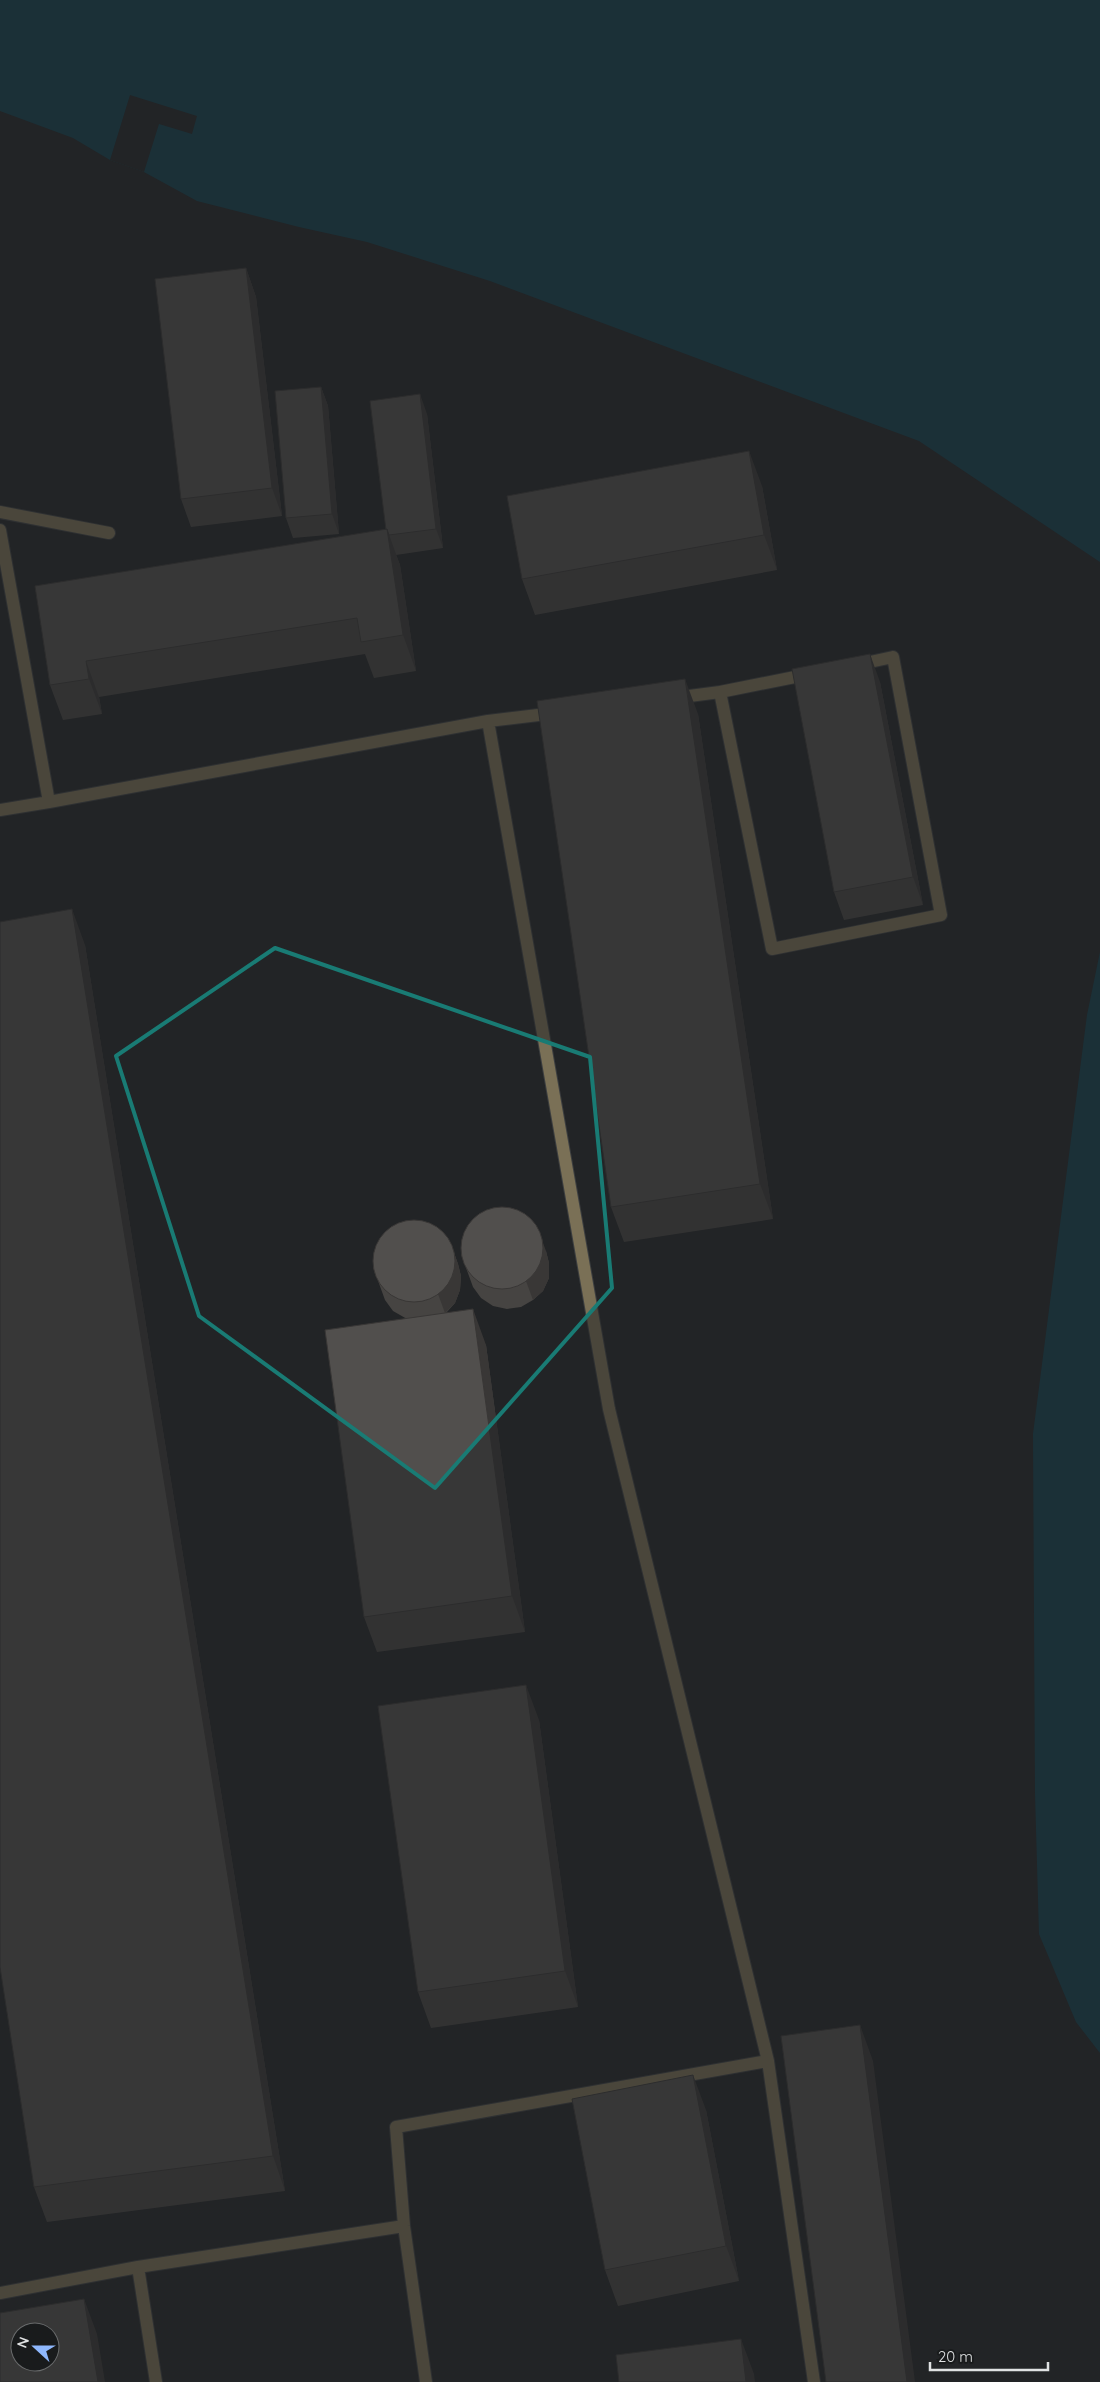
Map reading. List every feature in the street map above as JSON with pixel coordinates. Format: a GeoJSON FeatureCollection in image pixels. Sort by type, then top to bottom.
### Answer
{"type":"FeatureCollection","features":[{"type":"Feature","properties":{"kind":"lane"},"geometry":{"type":"LineString","coordinates":[[0,512],[109,533]]}},
{"type":"Feature","properties":{"kind":"lane"},"geometry":{"type":"LineString","coordinates":[[0,530],[49,802]]}},
{"type":"Feature","properties":{"kind":"lane"},"geometry":{"type":"LineString","coordinates":[[720,692],[772,949],[940,915],[893,657],[845,667]]}},
{"type":"Feature","properties":{"kind":"lane"},"geometry":{"type":"LineString","coordinates":[[662,699],[720,692],[826,671]]}},
{"type":"Feature","properties":{"kind":"lane"},"geometry":{"type":"LineString","coordinates":[[0,810],[488,721],[566,711]]}},
{"type":"Feature","properties":{"kind":"lane"},"geometry":{"type":"LineString","coordinates":[[488,721],[609,1409],[768,2062],[814,2382]]}},
{"type":"Feature","properties":{"kind":"lane"},"geometry":{"type":"LineString","coordinates":[[426,2382],[404,2226],[396,2127],[768,2062]]}},
{"type":"Feature","properties":{"kind":"lane"},"geometry":{"type":"LineString","coordinates":[[0,2293],[138,2267],[404,2226]]}},
{"type":"Feature","properties":{"kind":"lane"},"geometry":{"type":"LineString","coordinates":[[138,2267],[156,2382]]}},
{"type":"Feature","properties":{"kind":"highlighted area"},"geometry":{"type":"Polygon","coordinates":[[[275,948],[590,1057],[612,1288],[435,1488],[199,1316],[116,1056],[275,948]]]}},
{"type":"Feature","properties":{"kind":"water"},"geometry":{"type":"Polygon","coordinates":[[[0,0],[1100,0],[1100,562],[919,441],[490,281],[367,242],[197,201],[144,172],[110,160],[73,138],[0,111],[0,0]]]}},
{"type":"Feature","properties":{"kind":"water"},"geometry":{"type":"Polygon","coordinates":[[[1100,952],[1100,2053],[1076,2022],[1039,1934],[1035,1793],[1033,1434],[1087,1015],[1100,952]]]}},
{"type":"Feature","properties":{"kind":"pier"},"geometry":{"type":"Polygon","coordinates":[[[130,95],[197,116],[192,134],[159,124],[144,172],[110,160],[130,95]]]}},
{"type":"Feature","properties":{"kind":"building"},"geometry":{"type":"Polygon","coordinates":[[[246,268],[272,488],[181,499],[155,279],[246,268]]]}},
{"type":"Feature","properties":{"kind":"building"},"geometry":{"type":"Polygon","coordinates":[[[321,387],[332,514],[286,518],[275,391],[321,387]]]}},
{"type":"Feature","properties":{"kind":"building"},"geometry":{"type":"Polygon","coordinates":[[[420,394],[436,529],[389,535],[386,530],[370,401],[420,394]]]}},
{"type":"Feature","properties":{"kind":"building"},"geometry":{"type":"Polygon","coordinates":[[[749,451],[764,535],[522,579],[507,496],[749,451]]]}},
{"type":"Feature","properties":{"kind":"building"},"geometry":{"type":"Polygon","coordinates":[[[387,529],[403,635],[361,642],[357,618],[86,661],[89,679],[50,685],[35,586],[387,529]]]}},
{"type":"Feature","properties":{"kind":"building"},"geometry":{"type":"Polygon","coordinates":[[[870,654],[913,877],[834,892],[792,669],[870,654]]]}},
{"type":"Feature","properties":{"kind":"building"},"geometry":{"type":"Polygon","coordinates":[[[685,679],[760,1184],[611,1207],[537,701],[685,679]]]}},
{"type":"Feature","properties":{"kind":"building"},"geometry":{"type":"Polygon","coordinates":[[[72,909],[273,2156],[34,2187],[0,1967],[0,922],[72,909]]]}},
{"type":"Feature","properties":{"kind":"building"},"geometry":{"type":"Polygon","coordinates":[[[502,1207],[518,1211],[531,1219],[539,1232],[543,1248],[539,1264],[531,1277],[518,1285],[502,1289],[486,1285],[473,1277],[465,1264],[461,1248],[465,1232],[473,1219],[486,1211],[502,1207]]]}},
{"type":"Feature","properties":{"kind":"building"},"geometry":{"type":"Polygon","coordinates":[[[414,1220],[430,1223],[443,1232],[452,1245],[455,1261],[452,1277],[443,1290],[430,1299],[414,1302],[398,1299],[385,1290],[376,1277],[373,1261],[376,1245],[385,1232],[398,1223],[414,1220]]]}},
{"type":"Feature","properties":{"kind":"building"},"geometry":{"type":"Polygon","coordinates":[[[473,1309],[512,1596],[364,1617],[325,1330],[473,1309]]]}},
{"type":"Feature","properties":{"kind":"building"},"geometry":{"type":"Polygon","coordinates":[[[526,1685],[565,1971],[418,1992],[378,1706],[526,1685]]]}},
{"type":"Feature","properties":{"kind":"building"},"geometry":{"type":"Polygon","coordinates":[[[860,2025],[907,2382],[826,2382],[781,2036],[860,2025]]]}},
{"type":"Feature","properties":{"kind":"building"},"geometry":{"type":"Polygon","coordinates":[[[693,2075],[726,2246],[605,2270],[572,2099],[693,2075]]]}},
{"type":"Feature","properties":{"kind":"building"},"geometry":{"type":"Polygon","coordinates":[[[84,2299],[98,2382],[0,2382],[0,2313],[84,2299]]]}},
{"type":"Feature","properties":{"kind":"building"},"geometry":{"type":"Polygon","coordinates":[[[741,2339],[746,2382],[619,2382],[616,2355],[741,2339]]]}}]}
